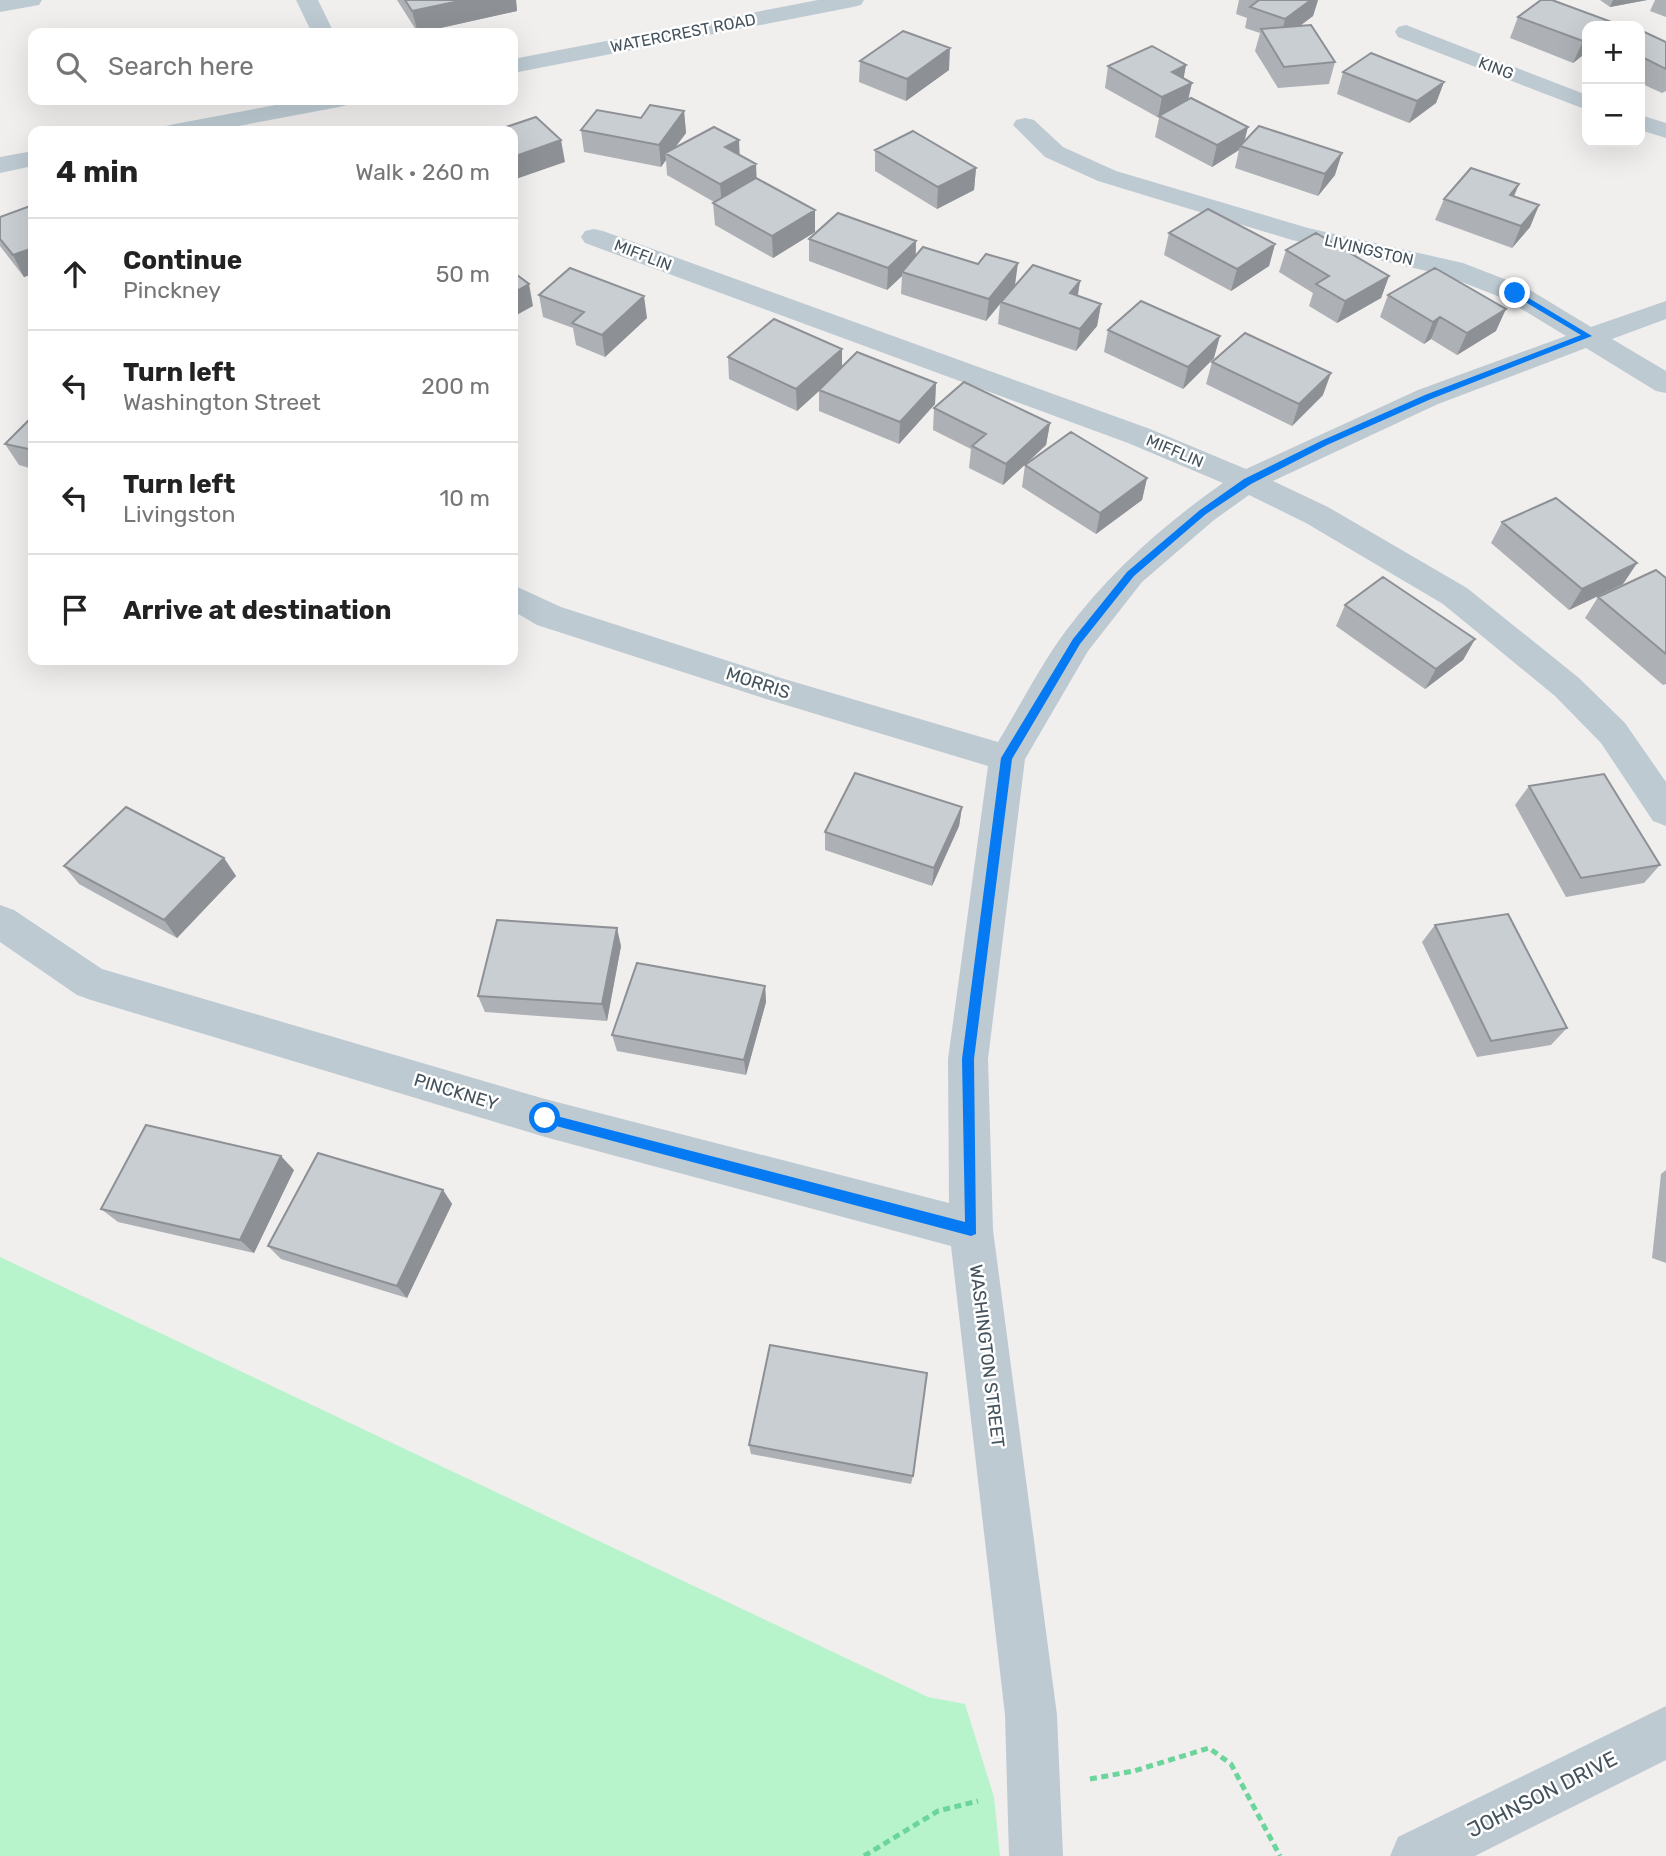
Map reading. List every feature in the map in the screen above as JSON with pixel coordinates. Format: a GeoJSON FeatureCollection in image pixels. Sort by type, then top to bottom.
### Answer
{"type":"FeatureCollection","features":[{"type":"Feature","properties":{"kind":"street"},"geometry":{"type":"LineString","coordinates":[[0,5],[30,0]]}},
{"type":"Feature","properties":{"kind":"street"},"geometry":{"type":"LineString","coordinates":[[307,0],[321,28]]}},
{"type":"Feature","properties":{"kind":"street","name":"WATERCREST ROAD"},"geometry":{"type":"LineString","coordinates":[[518,65],[853,0]]}},
{"type":"Feature","properties":{"kind":"street","name":"KING"},"geometry":{"type":"LineString","coordinates":[[1406,32],[1582,101]]}},
{"type":"Feature","properties":{"kind":"street"},"geometry":{"type":"LineString","coordinates":[[202,126],[313,105]]}},
{"type":"Feature","properties":{"kind":"street"},"geometry":{"type":"LineString","coordinates":[[1645,124],[1666,131]]}},
{"type":"Feature","properties":{"kind":"street","name":"LIVINGSTON"},"geometry":{"type":"LineString","coordinates":[[1025,125],[1054,152],[1107,176],[1301,234],[1453,269],[1515,293],[1666,384]]}},
{"type":"Feature","properties":{"kind":"street"},"geometry":{"type":"LineString","coordinates":[[0,165],[28,160]]}},
{"type":"Feature","properties":{"kind":"street","name":"MIFFLIN"},"geometry":{"type":"LineString","coordinates":[[594,237],[1139,436],[1247,481],[1317,514],[1455,596],[1567,687],[1613,733],[1666,811]]}},
{"type":"Feature","properties":{"kind":"street","name":"WASHINGTON STREET"},"geometry":{"type":"LineString","coordinates":[[1036,1856],[1031,1715],[971,1230],[968,1059],[1007,758],[1076,642],[1131,574],[1203,512],[1247,481],[1428,397],[1666,309]]}},
{"type":"Feature","properties":{"kind":"street","name":"MORRIS"},"geometry":{"type":"LineString","coordinates":[[518,600],[549,616],[778,690],[1007,758]]}},
{"type":"Feature","properties":{"kind":"street","name":"PINCKNEY"},"geometry":{"type":"LineString","coordinates":[[0,921],[90,983],[545,1118],[971,1230]]}},
{"type":"Feature","properties":{"kind":"street","name":"JOHNSON DRIVE"},"geometry":{"type":"LineString","coordinates":[[1417,1856],[1666,1732]]}},
{"type":"Feature","properties":{"kind":"green space"},"geometry":{"type":"Polygon","coordinates":[[[0,1257],[928,1697],[965,1704],[994,1797],[1000,1856],[0,1856],[0,1257]]]}},
{"type":"Feature","properties":{"kind":"building"},"geometry":{"type":"Polygon","coordinates":[[[405,0],[464,0],[412,11],[405,0]]]}},
{"type":"Feature","properties":{"kind":"building"},"geometry":{"type":"Polygon","coordinates":[[[1259,0],[1311,0],[1285,19],[1250,7],[1259,0]]]}},
{"type":"Feature","properties":{"kind":"building"},"geometry":{"type":"Polygon","coordinates":[[[1541,0],[1552,0],[1609,21],[1582,21],[1582,41],[1518,17],[1541,0]]]}},
{"type":"Feature","properties":{"kind":"building"},"geometry":{"type":"Polygon","coordinates":[[[1311,25],[1335,62],[1284,67],[1261,29],[1311,25]]]}},
{"type":"Feature","properties":{"kind":"building"},"geometry":{"type":"Polygon","coordinates":[[[903,31],[950,48],[907,79],[860,61],[903,31]]]}},
{"type":"Feature","properties":{"kind":"building"},"geometry":{"type":"Polygon","coordinates":[[[1645,32],[1666,42],[1666,69],[1645,58],[1645,32]]]}},
{"type":"Feature","properties":{"kind":"building"},"geometry":{"type":"Polygon","coordinates":[[[1152,46],[1186,65],[1172,72],[1192,83],[1162,97],[1108,66],[1152,46]]]}},
{"type":"Feature","properties":{"kind":"building"},"geometry":{"type":"Polygon","coordinates":[[[1371,53],[1444,82],[1417,101],[1343,72],[1371,53]]]}},
{"type":"Feature","properties":{"kind":"building"},"geometry":{"type":"Polygon","coordinates":[[[1191,98],[1248,127],[1217,145],[1159,116],[1191,98]]]}},
{"type":"Feature","properties":{"kind":"building"},"geometry":{"type":"Polygon","coordinates":[[[650,105],[684,111],[659,145],[581,130],[597,110],[641,118],[650,105]]]}},
{"type":"Feature","properties":{"kind":"building"},"geometry":{"type":"Polygon","coordinates":[[[536,117],[561,140],[518,155],[518,126],[509,126],[536,117]]]}},
{"type":"Feature","properties":{"kind":"building"},"geometry":{"type":"Polygon","coordinates":[[[1259,126],[1342,153],[1325,174],[1240,146],[1259,126]]]}},
{"type":"Feature","properties":{"kind":"building"},"geometry":{"type":"Polygon","coordinates":[[[714,127],[739,140],[725,147],[756,164],[720,184],[665,153],[714,127]]]}},
{"type":"Feature","properties":{"kind":"building"},"geometry":{"type":"Polygon","coordinates":[[[913,131],[976,168],[938,187],[875,150],[913,131]]]}},
{"type":"Feature","properties":{"kind":"building"},"geometry":{"type":"Polygon","coordinates":[[[1471,168],[1519,184],[1510,195],[1539,205],[1521,226],[1444,199],[1471,168]]]}},
{"type":"Feature","properties":{"kind":"building"},"geometry":{"type":"Polygon","coordinates":[[[756,178],[815,210],[772,236],[713,203],[756,178]]]}},
{"type":"Feature","properties":{"kind":"building"},"geometry":{"type":"Polygon","coordinates":[[[28,207],[28,250],[13,255],[0,239],[0,217],[28,207]]]}},
{"type":"Feature","properties":{"kind":"building"},"geometry":{"type":"Polygon","coordinates":[[[1208,209],[1275,244],[1237,269],[1169,233],[1208,209]]]}},
{"type":"Feature","properties":{"kind":"building"},"geometry":{"type":"Polygon","coordinates":[[[838,213],[916,241],[888,268],[809,239],[838,213]]]}},
{"type":"Feature","properties":{"kind":"building"},"geometry":{"type":"Polygon","coordinates":[[[1316,233],[1389,276],[1345,301],[1316,284],[1329,276],[1286,250],[1316,233]]]}},
{"type":"Feature","properties":{"kind":"building"},"geometry":{"type":"Polygon","coordinates":[[[923,247],[978,264],[986,254],[1018,263],[989,299],[902,272],[923,247]]]}},
{"type":"Feature","properties":{"kind":"building"},"geometry":{"type":"Polygon","coordinates":[[[1033,265],[1080,281],[1070,293],[1101,304],[1080,329],[1001,302],[1033,265]]]}},
{"type":"Feature","properties":{"kind":"building"},"geometry":{"type":"Polygon","coordinates":[[[570,268],[644,296],[602,335],[572,323],[584,312],[539,295],[570,268]]]}},
{"type":"Feature","properties":{"kind":"building"},"geometry":{"type":"Polygon","coordinates":[[[1435,268],[1506,309],[1467,333],[1440,317],[1433,322],[1388,295],[1435,268]]]}},
{"type":"Feature","properties":{"kind":"building"},"geometry":{"type":"Polygon","coordinates":[[[518,276],[529,284],[518,290],[518,276]]]}},
{"type":"Feature","properties":{"kind":"building"},"geometry":{"type":"Polygon","coordinates":[[[1141,301],[1220,336],[1188,367],[1108,330],[1141,301]]]}},
{"type":"Feature","properties":{"kind":"building"},"geometry":{"type":"Polygon","coordinates":[[[774,319],[842,349],[796,389],[728,357],[774,319]]]}},
{"type":"Feature","properties":{"kind":"building"},"geometry":{"type":"Polygon","coordinates":[[[1245,333],[1331,373],[1299,404],[1212,362],[1245,333]]]}},
{"type":"Feature","properties":{"kind":"building"},"geometry":{"type":"Polygon","coordinates":[[[857,352],[936,383],[900,422],[819,390],[857,352]]]}},
{"type":"Feature","properties":{"kind":"building"},"geometry":{"type":"Polygon","coordinates":[[[964,382],[1050,423],[1006,464],[972,446],[986,434],[934,408],[964,382]]]}},
{"type":"Feature","properties":{"kind":"building"},"geometry":{"type":"Polygon","coordinates":[[[28,421],[28,449],[5,444],[28,421]]]}},
{"type":"Feature","properties":{"kind":"building"},"geometry":{"type":"Polygon","coordinates":[[[1071,432],[1147,478],[1100,513],[1025,465],[1071,432]]]}},
{"type":"Feature","properties":{"kind":"building"},"geometry":{"type":"Polygon","coordinates":[[[1556,498],[1637,563],[1582,589],[1502,522],[1556,498]]]}},
{"type":"Feature","properties":{"kind":"building"},"geometry":{"type":"Polygon","coordinates":[[[1656,570],[1666,578],[1666,654],[1598,597],[1656,570]]]}},
{"type":"Feature","properties":{"kind":"building"},"geometry":{"type":"Polygon","coordinates":[[[1383,577],[1475,639],[1436,669],[1345,605],[1383,577]]]}},
{"type":"Feature","properties":{"kind":"building"},"geometry":{"type":"Polygon","coordinates":[[[855,773],[962,807],[934,868],[825,832],[855,773]]]}},
{"type":"Feature","properties":{"kind":"building"},"geometry":{"type":"Polygon","coordinates":[[[1604,774],[1660,865],[1581,878],[1529,786],[1604,774]]]}},
{"type":"Feature","properties":{"kind":"building"},"geometry":{"type":"Polygon","coordinates":[[[126,807],[224,858],[164,920],[64,866],[126,807]]]}},
{"type":"Feature","properties":{"kind":"building"},"geometry":{"type":"Polygon","coordinates":[[[1508,914],[1567,1028],[1491,1041],[1435,925],[1508,914]]]}},
{"type":"Feature","properties":{"kind":"building"},"geometry":{"type":"Polygon","coordinates":[[[497,920],[617,928],[602,1004],[478,996],[497,920]]]}},
{"type":"Feature","properties":{"kind":"building"},"geometry":{"type":"Polygon","coordinates":[[[637,963],[765,986],[744,1060],[612,1035],[637,963]]]}},
{"type":"Feature","properties":{"kind":"building"},"geometry":{"type":"Polygon","coordinates":[[[146,1125],[281,1156],[240,1240],[101,1209],[146,1125]]]}},
{"type":"Feature","properties":{"kind":"building"},"geometry":{"type":"Polygon","coordinates":[[[318,1153],[443,1190],[397,1286],[268,1246],[318,1153]]]}},
{"type":"Feature","properties":{"kind":"building"},"geometry":{"type":"Polygon","coordinates":[[[770,1345],[927,1373],[913,1476],[749,1445],[770,1345]]]}},
{"type":"Feature","properties":{"kind":"route"},"geometry":{"type":"LineString","coordinates":[[545,1118],[971,1230],[968,1059],[1007,758],[1076,642],[1131,574],[1203,512],[1247,481],[1324,443],[1428,397],[1588,336],[1515,293]]}}]}
